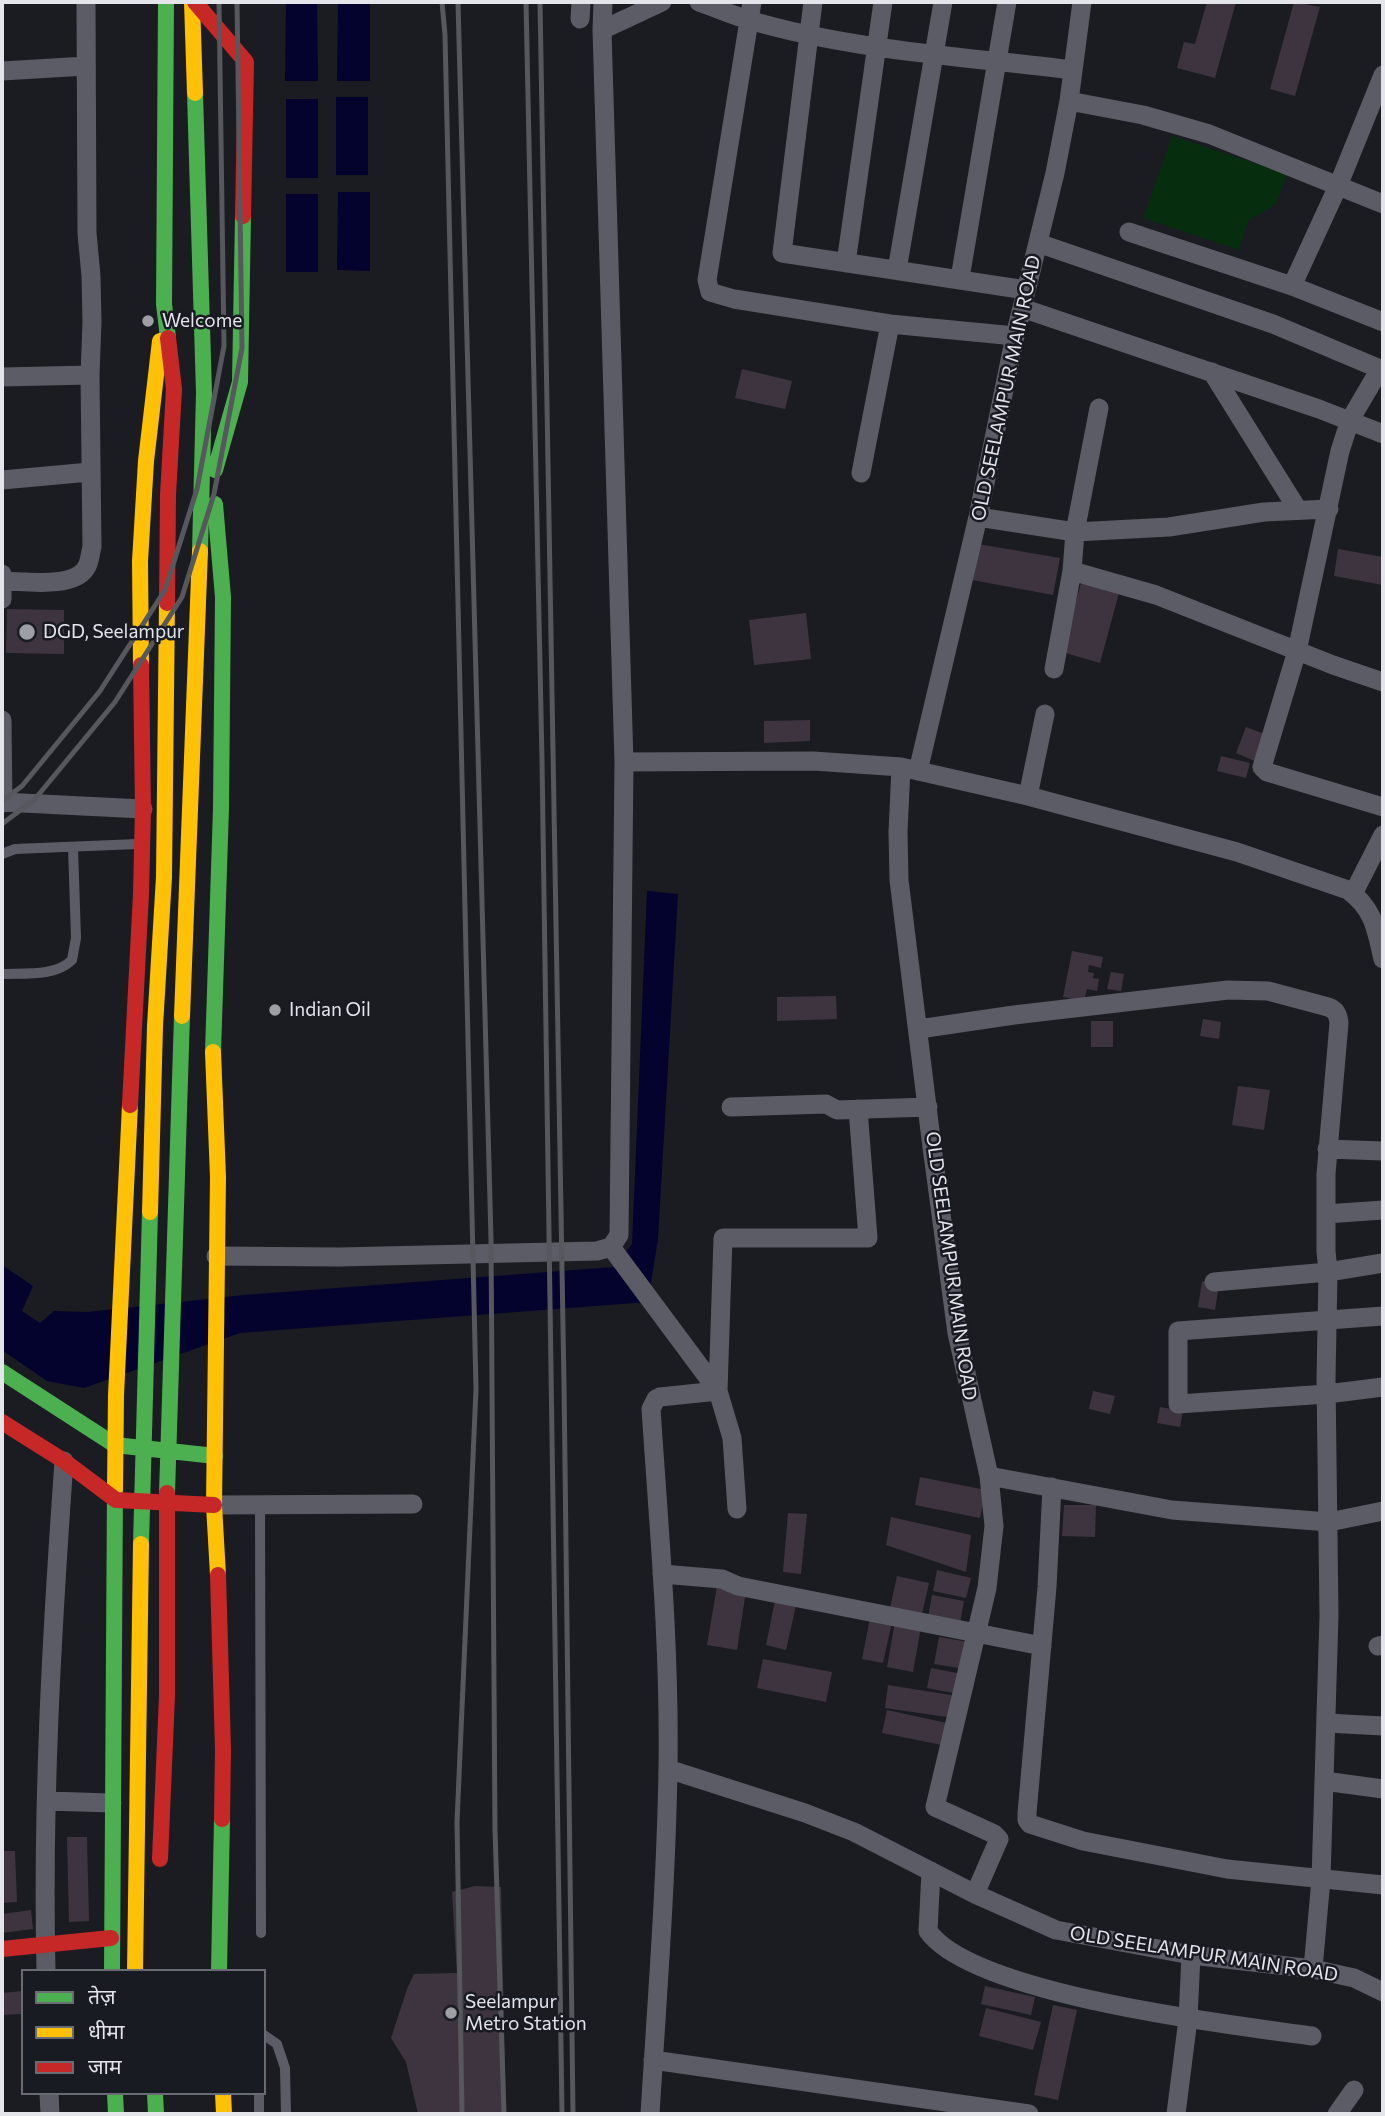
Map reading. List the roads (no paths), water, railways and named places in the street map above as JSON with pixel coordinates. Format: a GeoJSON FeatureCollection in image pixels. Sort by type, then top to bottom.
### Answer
{"type":"FeatureCollection","features":[{"type":"Feature","properties":{"kind":"main road"},"geometry":{"type":"LineString","coordinates":[[112,1969],[116,1395],[142,844],[140,561],[146,461],[164,304],[166,2]]}},
{"type":"Feature","properties":{"kind":"main road"},"geometry":{"type":"LineString","coordinates":[[160,1880],[167,1696],[166,1538],[181,1034],[202,516],[204,393],[194,2]]}},
{"type":"Feature","properties":{"kind":"main road"},"geometry":{"type":"LineString","coordinates":[[194,2],[246,62],[240,382],[202,516]]}},
{"type":"Feature","properties":{"kind":"main road"},"geometry":{"type":"LineString","coordinates":[[135,1969],[143,1440],[155,1026],[164,877],[168,495],[174,389],[164,304]]}},
{"type":"Feature","properties":{"kind":"main road"},"geometry":{"type":"LineString","coordinates":[[204,393],[223,597],[221,808],[213,1038],[218,1177],[214,1505],[221,1638],[223,1750],[222,1962]]}},
{"type":"Feature","properties":{"kind":"main road"},"geometry":{"type":"LineString","coordinates":[[200,570],[221,572]]}},
{"type":"Feature","properties":{"kind":"main road"},"geometry":{"type":"LineString","coordinates":[[2,1372],[115,1445],[215,1456]]}},
{"type":"Feature","properties":{"kind":"main road"},"geometry":{"type":"LineString","coordinates":[[2,1422],[64,1461],[116,1500],[214,1505]]}},
{"type":"Feature","properties":{"kind":"main road"},"geometry":{"type":"LineString","coordinates":[[2,1949],[111,1938]]}},
{"type":"Feature","properties":{"kind":"main road"},"geometry":{"type":"LineString","coordinates":[[115,2095],[116,2114]]}},
{"type":"Feature","properties":{"kind":"main road"},"geometry":{"type":"LineString","coordinates":[[155,2095],[156,2114]]}},
{"type":"Feature","properties":{"kind":"main road"},"geometry":{"type":"LineString","coordinates":[[223,2095],[224,2114]]}},
{"type":"Feature","properties":{"kind":"street"},"geometry":{"type":"LineString","coordinates":[[2,581],[65,581],[80,576],[89,566],[92,547],[92,323],[87,233],[86,2]]}},
{"type":"Feature","properties":{"kind":"street"},"geometry":{"type":"LineString","coordinates":[[603,2],[624,762],[620,1225],[615,1253]]}},
{"type":"Feature","properties":{"kind":"street"},"geometry":{"type":"LineString","coordinates":[[602,30],[662,2]]}},
{"type":"Feature","properties":{"kind":"street"},"geometry":{"type":"LineString","coordinates":[[699,2],[750,11],[807,34],[1072,70]]}},
{"type":"Feature","properties":{"kind":"street"},"geometry":{"type":"LineString","coordinates":[[813,2],[782,251],[785,255],[960,278],[1024,299],[1212,372],[1383,434]]}},
{"type":"Feature","properties":{"kind":"street"},"geometry":{"type":"LineString","coordinates":[[846,263],[883,2]]}},
{"type":"Feature","properties":{"kind":"street"},"geometry":{"type":"LineString","coordinates":[[897,270],[943,2]]}},
{"type":"Feature","properties":{"kind":"street"},"geometry":{"type":"LineString","coordinates":[[960,278],[1007,2]]}},
{"type":"Feature","properties":{"kind":"street","name":"OLD SEELAMPUR MAIN ROAD"},"geometry":{"type":"LineString","coordinates":[[1082,2],[1069,101],[1015,336],[978,517],[915,770],[898,855],[957,1333],[989,1476],[994,1526],[987,1588],[935,1807],[994,1833],[999,1839],[975,1894],[1056,1930],[1191,1955],[1313,1969],[1354,1978],[1383,1992]]}},
{"type":"Feature","properties":{"kind":"street"},"geometry":{"type":"LineString","coordinates":[[750,11],[707,287],[710,292],[734,299],[890,324],[1015,336]]}},
{"type":"Feature","properties":{"kind":"street"},"geometry":{"type":"LineString","coordinates":[[2,71],[86,66]]}},
{"type":"Feature","properties":{"kind":"street"},"geometry":{"type":"LineString","coordinates":[[1292,286],[1338,186],[1383,75]]}},
{"type":"Feature","properties":{"kind":"street"},"geometry":{"type":"LineString","coordinates":[[1069,101],[1143,116],[1209,134],[1383,204]]}},
{"type":"Feature","properties":{"kind":"street"},"geometry":{"type":"LineString","coordinates":[[1129,232],[1292,286],[1383,322]]}},
{"type":"Feature","properties":{"kind":"street"},"geometry":{"type":"LineString","coordinates":[[1038,243],[1273,324],[1380,369],[1350,420],[1340,452],[1297,650],[1262,767],[1267,772],[1383,807]]}},
{"type":"Feature","properties":{"kind":"street"},"geometry":{"type":"LineString","coordinates":[[861,473],[890,324]]}},
{"type":"Feature","properties":{"kind":"street"},"geometry":{"type":"LineString","coordinates":[[1212,372],[1298,510]]}},
{"type":"Feature","properties":{"kind":"street"},"geometry":{"type":"LineString","coordinates":[[2,377],[90,376]]}},
{"type":"Feature","properties":{"kind":"street"},"geometry":{"type":"LineString","coordinates":[[1054,669],[1072,571],[1075,532],[1099,408]]}},
{"type":"Feature","properties":{"kind":"street"},"geometry":{"type":"LineString","coordinates":[[2,480],[90,472]]}},
{"type":"Feature","properties":{"kind":"street"},"geometry":{"type":"LineString","coordinates":[[978,517],[1075,532],[1169,527],[1264,512],[1329,509]]}},
{"type":"Feature","properties":{"kind":"street"},"geometry":{"type":"LineString","coordinates":[[1072,571],[1156,595],[1383,682]]}},
{"type":"Feature","properties":{"kind":"street"},"geometry":{"type":"LineString","coordinates":[[2,574],[2,599]]}},
{"type":"Feature","properties":{"kind":"street"},"geometry":{"type":"LineString","coordinates":[[1028,796],[1045,715]]}},
{"type":"Feature","properties":{"kind":"street"},"geometry":{"type":"LineString","coordinates":[[2,720],[2,803],[143,809]]}},
{"type":"Feature","properties":{"kind":"street"},"geometry":{"type":"LineString","coordinates":[[624,762],[813,761],[915,770],[1028,796],[1237,852],[1353,894],[1361,900],[1371,915],[1383,959]]}},
{"type":"Feature","properties":{"kind":"street"},"geometry":{"type":"LineString","coordinates":[[1353,894],[1383,835]]}},
{"type":"Feature","properties":{"kind":"street"},"geometry":{"type":"LineString","coordinates":[[919,1029],[1228,990],[1268,992],[1328,1007],[1338,1014],[1326,1149],[1329,1522],[1326,1723],[1321,1880],[1313,1969]]}},
{"type":"Feature","properties":{"kind":"street"},"geometry":{"type":"LineString","coordinates":[[731,1107],[826,1104],[837,1110],[928,1107]]}},
{"type":"Feature","properties":{"kind":"street"},"geometry":{"type":"LineString","coordinates":[[737,1509],[732,1438],[718,1391],[723,1238],[868,1238],[858,1109]]}},
{"type":"Feature","properties":{"kind":"street"},"geometry":{"type":"LineString","coordinates":[[1326,1149],[1383,1151]]}},
{"type":"Feature","properties":{"kind":"street"},"geometry":{"type":"LineString","coordinates":[[1326,1214],[1383,1210]]}},
{"type":"Feature","properties":{"kind":"street"},"geometry":{"type":"LineString","coordinates":[[216,1256],[339,1257],[597,1251],[615,1253],[718,1391]]}},
{"type":"Feature","properties":{"kind":"street"},"geometry":{"type":"LineString","coordinates":[[1214,1282],[1328,1272],[1383,1263]]}},
{"type":"Feature","properties":{"kind":"street"},"geometry":{"type":"LineString","coordinates":[[1383,1316],[1178,1331],[1178,1404],[1326,1394],[1383,1387]]}},
{"type":"Feature","properties":{"kind":"street"},"geometry":{"type":"LineString","coordinates":[[650,2114],[665,1874],[668,1769],[662,1574],[651,1409],[660,1397],[718,1391]]}},
{"type":"Feature","properties":{"kind":"street"},"geometry":{"type":"LineString","coordinates":[[46,1969],[47,1801],[53,1625],[64,1461]]}},
{"type":"Feature","properties":{"kind":"street"},"geometry":{"type":"LineString","coordinates":[[989,1476],[1172,1510],[1329,1522],[1383,1511]]}},
{"type":"Feature","properties":{"kind":"street"},"geometry":{"type":"LineString","coordinates":[[1052,1486],[1042,1646],[1027,1813],[1030,1824],[1083,1841],[1227,1869],[1383,1885]]}},
{"type":"Feature","properties":{"kind":"street"},"geometry":{"type":"LineString","coordinates":[[214,1505],[413,1504]]}},
{"type":"Feature","properties":{"kind":"street"},"geometry":{"type":"LineString","coordinates":[[662,1574],[722,1579],[738,1586],[1042,1646]]}},
{"type":"Feature","properties":{"kind":"street"},"geometry":{"type":"LineString","coordinates":[[1326,1723],[1383,1726]]}},
{"type":"Feature","properties":{"kind":"street"},"geometry":{"type":"LineString","coordinates":[[668,1769],[855,1832],[975,1894]]}},
{"type":"Feature","properties":{"kind":"street"},"geometry":{"type":"LineString","coordinates":[[1324,1781],[1383,1789]]}},
{"type":"Feature","properties":{"kind":"street"},"geometry":{"type":"LineString","coordinates":[[47,1801],[113,1803]]}},
{"type":"Feature","properties":{"kind":"street"},"geometry":{"type":"LineString","coordinates":[[931,1871],[928,1931],[947,1951],[982,1969],[1058,1992],[1188,2019],[1312,2036]]}},
{"type":"Feature","properties":{"kind":"street"},"geometry":{"type":"LineString","coordinates":[[1176,2114],[1188,2019],[1191,1955]]}},
{"type":"Feature","properties":{"kind":"street"},"geometry":{"type":"LineString","coordinates":[[653,2060],[1029,2114]]}},
{"type":"Feature","properties":{"kind":"street"},"geometry":{"type":"LineString","coordinates":[[1337,2114],[1354,2090]]}},
{"type":"Feature","properties":{"kind":"street"},"geometry":{"type":"LineString","coordinates":[[49,2095],[50,2114]]}},
{"type":"Feature","properties":{"kind":"lane"},"geometry":{"type":"LineString","coordinates":[[2,854],[15,849],[142,844]]}},
{"type":"Feature","properties":{"kind":"lane"},"geometry":{"type":"LineString","coordinates":[[2,974],[50,971],[61,968],[72,960],[76,938],[73,847]]}},
{"type":"Feature","properties":{"kind":"lane"},"geometry":{"type":"LineString","coordinates":[[260,1505],[261,1933]]}},
{"type":"Feature","properties":{"kind":"lane"},"geometry":{"type":"LineString","coordinates":[[266,2036],[278,2044],[285,2068],[285,2114]]}},
{"type":"Feature","properties":{"kind":"lane"},"geometry":{"type":"LineString","coordinates":[[259,2095],[260,2114]]}},
{"type":"Feature","properties":{"kind":"water"},"geometry":{"type":"Polygon","coordinates":[[[286,2],[317,2],[318,81],[285,81],[286,2]]]}},
{"type":"Feature","properties":{"kind":"water"},"geometry":{"type":"Polygon","coordinates":[[[338,3],[370,3],[370,81],[337,81],[338,3]]]}},
{"type":"Feature","properties":{"kind":"water"},"geometry":{"type":"Polygon","coordinates":[[[336,97],[368,97],[368,175],[336,175],[336,97]]]}},
{"type":"Feature","properties":{"kind":"water"},"geometry":{"type":"Polygon","coordinates":[[[286,99],[318,99],[318,178],[286,178],[286,99]]]}},
{"type":"Feature","properties":{"kind":"water"},"geometry":{"type":"Polygon","coordinates":[[[338,192],[370,192],[370,271],[337,270],[338,192]]]}},
{"type":"Feature","properties":{"kind":"water"},"geometry":{"type":"Polygon","coordinates":[[[286,194],[318,194],[318,272],[286,272],[286,194]]]}},
{"type":"Feature","properties":{"kind":"water"},"geometry":{"type":"Polygon","coordinates":[[[647,891],[678,894],[658,1239],[648,1302],[240,1333],[84,1388],[47,1381],[2,1350],[2,1265],[33,1286],[22,1311],[40,1323],[54,1311],[87,1312],[244,1295],[614,1267],[632,1244],[647,891]]]}},
{"type":"Feature","properties":{"kind":"railway"},"geometry":{"type":"LineString","coordinates":[[2,801],[22,786],[100,691],[165,590],[197,489],[224,346],[219,2]]}},
{"type":"Feature","properties":{"kind":"railway"},"geometry":{"type":"LineString","coordinates":[[2,824],[35,799],[115,702],[182,597],[214,494],[242,348],[237,2]]}},
{"type":"Feature","properties":{"kind":"railway"},"geometry":{"type":"LineString","coordinates":[[442,2],[445,35],[476,1389],[457,1822],[462,2114]]}},
{"type":"Feature","properties":{"kind":"railway"},"geometry":{"type":"LineString","coordinates":[[458,2],[491,1239],[495,1830],[504,2114]]}},
{"type":"Feature","properties":{"kind":"railway"},"geometry":{"type":"LineString","coordinates":[[526,2],[542,760],[562,2114]]}},
{"type":"Feature","properties":{"kind":"railway"},"geometry":{"type":"LineString","coordinates":[[540,2],[564,1383],[573,2114]]}},
{"type":"Feature","properties":{"kind":"place","name":"Welcome"},"geometry":{"type":"Point","coordinates":[148,321]}},
{"type":"Feature","properties":{"kind":"place","name":"DGD, Seelampur"},"geometry":{"type":"Point","coordinates":[27,632]}},
{"type":"Feature","properties":{"kind":"place","name":"Indian Oil"},"geometry":{"type":"Point","coordinates":[275,1010]}},
{"type":"Feature","properties":{"kind":"place","name":"Seelampur Metro Station"},"geometry":{"type":"Point","coordinates":[451,2013]}}]}
